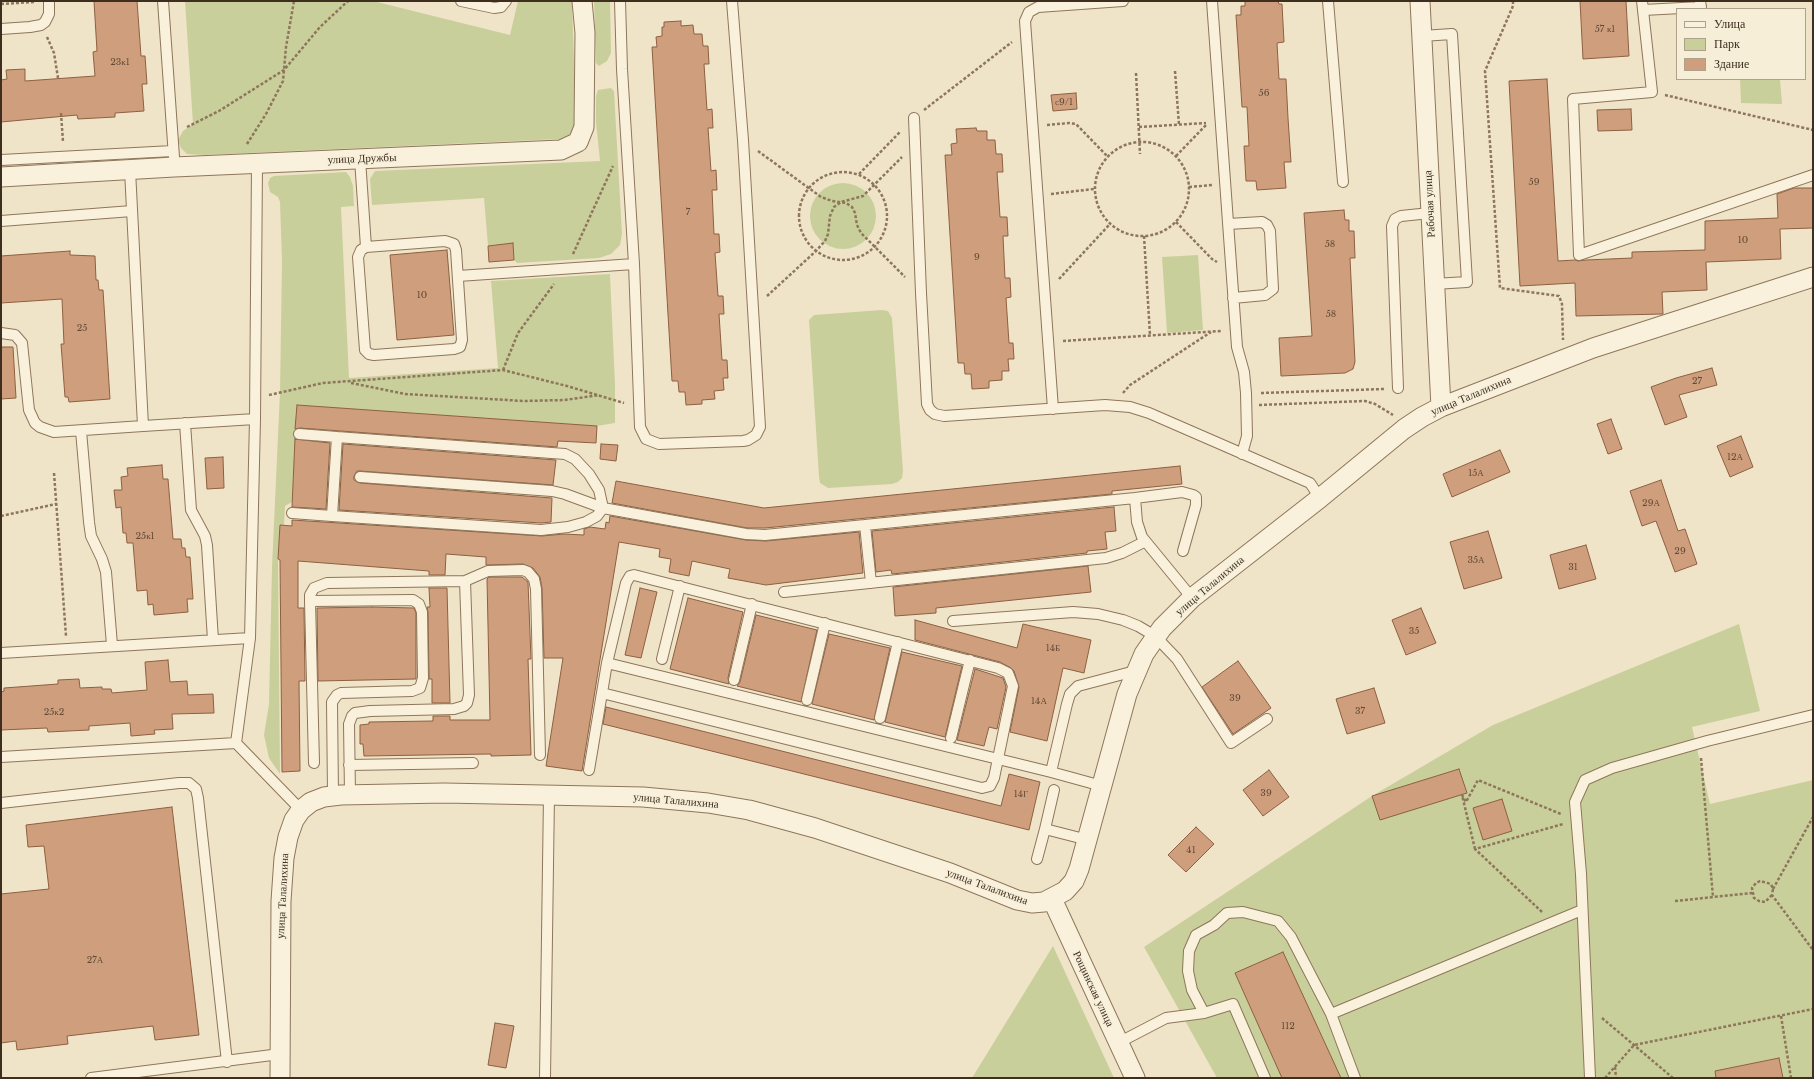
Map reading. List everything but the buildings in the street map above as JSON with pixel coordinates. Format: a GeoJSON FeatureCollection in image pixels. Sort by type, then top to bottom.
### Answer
{"type":"FeatureCollection","features":[{"type":"Feature","properties":{"kind":"street","name":"улица Дружбы"},"geometry":{"type":"LineString","coordinates":[[1,177],[130,170],[174,159],[235,165],[561,150],[573,145],[581,137],[584,127],[585,33],[582,1]]}},
{"type":"Feature","properties":{"kind":"street","name":"Рабочая улица"},"geometry":{"type":"LineString","coordinates":[[1420,1],[1441,408]]}},
{"type":"Feature","properties":{"kind":"street","name":"улица Талалихина"},"geometry":{"type":"LineString","coordinates":[[280,1078],[282,873],[288,837],[294,820],[301,810],[318,799],[341,795],[444,793],[666,798],[708,803],[749,810],[849,838],[950,873],[1025,902],[1038,903],[1052,899],[1065,891],[1074,881],[1079,869],[1122,710],[1135,672],[1155,636],[1192,598],[1320,498],[1404,429],[1422,417],[1441,408],[1593,348],[1813,277]]}},
{"type":"Feature","properties":{"kind":"street","name":"Рощинская улица"},"geometry":{"type":"LineString","coordinates":[[1052,899],[1135,1078]]}},
{"type":"Feature","properties":{"kind":"lane"},"geometry":{"type":"LineString","coordinates":[[1,29],[41,25],[47,18],[49,1]]}},
{"type":"Feature","properties":{"kind":"lane"},"geometry":{"type":"LineString","coordinates":[[1,160],[64,157],[174,159],[164,1]]}},
{"type":"Feature","properties":{"kind":"lane"},"geometry":{"type":"LineString","coordinates":[[461,1],[494,8],[501,7],[506,1]]}},
{"type":"Feature","properties":{"kind":"lane"},"geometry":{"type":"LineString","coordinates":[[620,1],[622,69],[634,264],[639,407],[641,431],[646,439],[654,444],[743,441],[756,435],[760,427],[754,307],[732,1]]}},
{"type":"Feature","properties":{"kind":"lane"},"geometry":{"type":"LineString","coordinates":[[1053,409],[1025,32],[1026,16],[1033,9],[1038,7],[1123,1]]}},
{"type":"Feature","properties":{"kind":"lane"},"geometry":{"type":"LineString","coordinates":[[1212,1],[1233,298],[1238,353],[1244,372],[1247,405],[1247,436],[1242,454]]}},
{"type":"Feature","properties":{"kind":"lane"},"geometry":{"type":"LineString","coordinates":[[1328,1],[1343,182]]}},
{"type":"Feature","properties":{"kind":"lane"},"geometry":{"type":"LineString","coordinates":[[1700,1],[1701,7],[1642,6],[1652,92],[1574,99],[1579,255],[1813,175]]}},
{"type":"Feature","properties":{"kind":"lane"},"geometry":{"type":"LineString","coordinates":[[1422,36],[1452,34],[1467,282],[1434,284]]}},
{"type":"Feature","properties":{"kind":"lane"},"geometry":{"type":"LineString","coordinates":[[914,118],[927,404],[932,412],[944,416],[1118,405],[1149,413],[1310,483],[1320,498]]}},
{"type":"Feature","properties":{"kind":"lane"},"geometry":{"type":"LineString","coordinates":[[360,159],[366,248]]}},
{"type":"Feature","properties":{"kind":"lane"},"geometry":{"type":"LineString","coordinates":[[236,743],[250,638],[255,419],[258,164]]}},
{"type":"Feature","properties":{"kind":"lane"},"geometry":{"type":"LineString","coordinates":[[130,170],[143,426]]}},
{"type":"Feature","properties":{"kind":"lane"},"geometry":{"type":"LineString","coordinates":[[1,221],[132,211]]}},
{"type":"Feature","properties":{"kind":"lane"},"geometry":{"type":"LineString","coordinates":[[1398,388],[1392,226],[1395,219],[1401,216],[1430,213]]}},
{"type":"Feature","properties":{"kind":"lane"},"geometry":{"type":"LineString","coordinates":[[1228,224],[1262,222],[1267,225],[1270,231],[1273,289],[1265,295],[1233,298]]}},
{"type":"Feature","properties":{"kind":"lane"},"geometry":{"type":"LineString","coordinates":[[451,242],[455,247],[458,276],[462,340],[460,347],[454,349],[371,355],[367,352],[365,348],[358,257],[359,252],[366,248],[451,242]]}},
{"type":"Feature","properties":{"kind":"lane"},"geometry":{"type":"LineString","coordinates":[[458,276],[634,264]]}},
{"type":"Feature","properties":{"kind":"lane"},"geometry":{"type":"LineString","coordinates":[[1,333],[15,335],[22,342],[27,403],[35,423],[47,430],[54,432],[81,431],[255,419]]}},
{"type":"Feature","properties":{"kind":"lane"},"geometry":{"type":"LineString","coordinates":[[185,423],[191,510],[205,536],[207,545],[213,640]]}},
{"type":"Feature","properties":{"kind":"lane"},"geometry":{"type":"LineString","coordinates":[[81,431],[89,522],[92,536],[106,572],[112,645]]}},
{"type":"Feature","properties":{"kind":"lane"},"geometry":{"type":"LineString","coordinates":[[300,434],[565,454],[575,459],[589,474],[598,490],[603,508]]}},
{"type":"Feature","properties":{"kind":"lane"},"geometry":{"type":"LineString","coordinates":[[332,516],[337,437]]}},
{"type":"Feature","properties":{"kind":"lane"},"geometry":{"type":"LineString","coordinates":[[360,477],[552,491],[565,494],[603,508],[753,535],[772,535],[1182,492],[1196,497],[1196,505],[1182,550]]}},
{"type":"Feature","properties":{"kind":"lane"},"geometry":{"type":"LineString","coordinates":[[1135,498],[1138,527],[1144,542],[1192,598]]}},
{"type":"Feature","properties":{"kind":"lane"},"geometry":{"type":"LineString","coordinates":[[292,514],[541,530],[568,527],[586,522],[597,516],[603,508]]}},
{"type":"Feature","properties":{"kind":"lane"},"geometry":{"type":"LineString","coordinates":[[864,525],[870,583]]}},
{"type":"Feature","properties":{"kind":"lane"},"geometry":{"type":"LineString","coordinates":[[784,592],[1106,558],[1122,553],[1144,542]]}},
{"type":"Feature","properties":{"kind":"lane"},"geometry":{"type":"LineString","coordinates":[[314,763],[310,601],[312,591],[322,584],[465,581],[488,570],[523,570],[528,572],[534,579],[536,589],[540,755]]}},
{"type":"Feature","properties":{"kind":"lane"},"geometry":{"type":"LineString","coordinates":[[589,770],[607,663],[627,579],[630,576],[638,575],[970,660],[1004,670],[1008,673],[1012,682],[1012,691],[999,760],[993,782],[986,788],[602,693]]}},
{"type":"Feature","properties":{"kind":"lane"},"geometry":{"type":"LineString","coordinates":[[341,795],[350,765],[349,724],[352,716],[370,711],[454,709],[464,706],[467,703],[469,695],[465,581]]}},
{"type":"Feature","properties":{"kind":"lane"},"geometry":{"type":"LineString","coordinates":[[662,659],[680,586]]}},
{"type":"Feature","properties":{"kind":"lane"},"geometry":{"type":"LineString","coordinates":[[310,601],[413,600],[419,604],[422,612],[422,678],[420,688],[412,691],[341,693],[337,695],[332,702],[341,795]]}},
{"type":"Feature","properties":{"kind":"lane"},"geometry":{"type":"LineString","coordinates":[[734,680],[752,604]]}},
{"type":"Feature","properties":{"kind":"lane"},"geometry":{"type":"LineString","coordinates":[[953,621],[1058,612],[1087,612],[1132,623],[1155,636],[1177,659],[1231,743],[1267,719]]}},
{"type":"Feature","properties":{"kind":"lane"},"geometry":{"type":"LineString","coordinates":[[807,700],[825,623]]}},
{"type":"Feature","properties":{"kind":"lane"},"geometry":{"type":"LineString","coordinates":[[1,653],[112,645],[250,638]]}},
{"type":"Feature","properties":{"kind":"lane"},"geometry":{"type":"LineString","coordinates":[[880,718],[898,642]]}},
{"type":"Feature","properties":{"kind":"lane"},"geometry":{"type":"LineString","coordinates":[[951,738],[970,660]]}},
{"type":"Feature","properties":{"kind":"lane"},"geometry":{"type":"LineString","coordinates":[[607,663],[1051,772],[1102,786]]}},
{"type":"Feature","properties":{"kind":"lane"},"geometry":{"type":"LineString","coordinates":[[1051,772],[1067,704],[1074,690],[1083,684],[1135,672]]}},
{"type":"Feature","properties":{"kind":"lane"},"geometry":{"type":"LineString","coordinates":[[1590,1078],[1575,802],[1585,780],[1612,768],[1700,743],[1813,715]]}},
{"type":"Feature","properties":{"kind":"lane"},"geometry":{"type":"LineString","coordinates":[[1,757],[236,743],[301,810]]}},
{"type":"Feature","properties":{"kind":"lane"},"geometry":{"type":"LineString","coordinates":[[350,765],[473,763]]}},
{"type":"Feature","properties":{"kind":"lane"},"geometry":{"type":"LineString","coordinates":[[1,802],[179,783],[189,784],[196,788],[227,1062]]}},
{"type":"Feature","properties":{"kind":"lane"},"geometry":{"type":"LineString","coordinates":[[1037,860],[1054,790]]}},
{"type":"Feature","properties":{"kind":"lane"},"geometry":{"type":"LineString","coordinates":[[545,1078],[549,795]]}},
{"type":"Feature","properties":{"kind":"lane"},"geometry":{"type":"LineString","coordinates":[[1045,829],[1088,840]]}},
{"type":"Feature","properties":{"kind":"lane"},"geometry":{"type":"LineString","coordinates":[[1331,1014],[1582,910]]}},
{"type":"Feature","properties":{"kind":"lane"},"geometry":{"type":"LineString","coordinates":[[1204,1013],[1192,990],[1188,971],[1189,951],[1196,935],[1214,925],[1227,913],[1243,912],[1278,922],[1291,937],[1331,1014],[1355,1078]]}},
{"type":"Feature","properties":{"kind":"lane"},"geometry":{"type":"LineString","coordinates":[[1118,1042],[1166,1018],[1204,1013],[1233,1004],[1265,1078]]}},
{"type":"Feature","properties":{"kind":"lane"},"geometry":{"type":"LineString","coordinates":[[91,1078],[227,1062],[280,1054]]}},
{"type":"Feature","properties":{"kind":"path"},"geometry":{"type":"LineString","coordinates":[[1,4],[49,1]]}},
{"type":"Feature","properties":{"kind":"path"},"geometry":{"type":"LineString","coordinates":[[235,165],[266,114],[282,81],[294,1]]}},
{"type":"Feature","properties":{"kind":"path"},"geometry":{"type":"LineString","coordinates":[[172,132],[208,118],[284,70],[320,27],[348,1]]}},
{"type":"Feature","properties":{"kind":"path"},"geometry":{"type":"LineString","coordinates":[[1513,1],[1513,6],[1485,71],[1500,288],[1559,296],[1562,304],[1563,343]]}},
{"type":"Feature","properties":{"kind":"path"},"geometry":{"type":"LineString","coordinates":[[41,25],[54,53],[58,78]]}},
{"type":"Feature","properties":{"kind":"path"},"geometry":{"type":"LineString","coordinates":[[859,174],[914,118],[1025,32]]}},
{"type":"Feature","properties":{"kind":"path"},"geometry":{"type":"LineString","coordinates":[[1176,71],[1179,125]]}},
{"type":"Feature","properties":{"kind":"path"},"geometry":{"type":"LineString","coordinates":[[1136,73],[1140,154]]}},
{"type":"Feature","properties":{"kind":"path"},"geometry":{"type":"LineString","coordinates":[[1652,92],[1813,130]]}},
{"type":"Feature","properties":{"kind":"path"},"geometry":{"type":"LineString","coordinates":[[60,113],[64,157]]}},
{"type":"Feature","properties":{"kind":"path"},"geometry":{"type":"LineString","coordinates":[[1032,127],[1069,123],[1076,124],[1107,156]]}},
{"type":"Feature","properties":{"kind":"path"},"geometry":{"type":"LineString","coordinates":[[1139,127],[1208,123],[1176,156]]}},
{"type":"Feature","properties":{"kind":"path"},"geometry":{"type":"LineString","coordinates":[[743,140],[825,198],[841,202],[852,207],[859,229],[921,293]]}},
{"type":"Feature","properties":{"kind":"path"},"geometry":{"type":"LineString","coordinates":[[754,307],[816,252],[828,234],[831,211],[841,202],[859,198],[875,186],[915,142]]}},
{"type":"Feature","properties":{"kind":"path"},"geometry":{"type":"LineString","coordinates":[[1133,142],[1140,142],[1148,142],[1163,146],[1176,156],[1184,167],[1189,181],[1189,196],[1184,210],[1176,222],[1162,232],[1144,236],[1130,235],[1110,224],[1103,217],[1096,202],[1094,189],[1098,170],[1107,156],[1119,147],[1133,142]]}},
{"type":"Feature","properties":{"kind":"path"},"geometry":{"type":"LineString","coordinates":[[503,370],[518,333],[565,269],[579,243],[615,160]]}},
{"type":"Feature","properties":{"kind":"path"},"geometry":{"type":"LineString","coordinates":[[846,171],[859,174],[880,191],[886,204],[888,217],[885,230],[875,247],[857,258],[843,260],[829,258],[816,252],[806,241],[800,228],[798,214],[801,200],[808,187],[819,178],[832,172],[846,171]]}},
{"type":"Feature","properties":{"kind":"path"},"geometry":{"type":"LineString","coordinates":[[1189,187],[1225,184]]}},
{"type":"Feature","properties":{"kind":"path"},"geometry":{"type":"LineString","coordinates":[[1037,196],[1094,189]]}},
{"type":"Feature","properties":{"kind":"path"},"geometry":{"type":"LineString","coordinates":[[1176,222],[1214,260],[1220,262],[1230,261]]}},
{"type":"Feature","properties":{"kind":"path"},"geometry":{"type":"LineString","coordinates":[[1044,294],[1110,224]]}},
{"type":"Feature","properties":{"kind":"path"},"geometry":{"type":"LineString","coordinates":[[1144,236],[1150,335]]}},
{"type":"Feature","properties":{"kind":"path"},"geometry":{"type":"LineString","coordinates":[[1048,342],[1236,330]]}},
{"type":"Feature","properties":{"kind":"path"},"geometry":{"type":"LineString","coordinates":[[1118,405],[1123,392],[1130,385],[1211,331]]}},
{"type":"Feature","properties":{"kind":"path"},"geometry":{"type":"LineString","coordinates":[[255,397],[279,393],[314,384],[503,370],[600,395],[639,407]]}},
{"type":"Feature","properties":{"kind":"path"},"geometry":{"type":"LineString","coordinates":[[347,382],[405,394],[516,400],[551,400],[600,395]]}},
{"type":"Feature","properties":{"kind":"path"},"geometry":{"type":"LineString","coordinates":[[1246,393],[1398,388]]}},
{"type":"Feature","properties":{"kind":"path"},"geometry":{"type":"LineString","coordinates":[[1247,405],[1365,401],[1375,404],[1397,418]]}},
{"type":"Feature","properties":{"kind":"path"},"geometry":{"type":"LineString","coordinates":[[54,473],[67,648]]}},
{"type":"Feature","properties":{"kind":"path"},"geometry":{"type":"LineString","coordinates":[[1,516],[56,504]]}},
{"type":"Feature","properties":{"kind":"path"},"geometry":{"type":"LineString","coordinates":[[1700,743],[1713,897]]}},
{"type":"Feature","properties":{"kind":"path"},"geometry":{"type":"LineString","coordinates":[[1552,922],[1475,849],[1462,795],[1466,802],[1478,780],[1576,820]]}},
{"type":"Feature","properties":{"kind":"path"},"geometry":{"type":"LineString","coordinates":[[1773,889],[1771,884],[1766,881],[1760,881],[1752,888],[1752,893],[1754,898],[1765,902],[1772,895],[1773,889],[1813,818]]}},
{"type":"Feature","properties":{"kind":"path"},"geometry":{"type":"LineString","coordinates":[[1475,849],[1576,820]]}},
{"type":"Feature","properties":{"kind":"path"},"geometry":{"type":"LineString","coordinates":[[1674,901],[1752,893]]}},
{"type":"Feature","properties":{"kind":"path"},"geometry":{"type":"LineString","coordinates":[[1772,895],[1813,950]]}},
{"type":"Feature","properties":{"kind":"path"},"geometry":{"type":"LineString","coordinates":[[1587,1004],[1673,1078]]}},
{"type":"Feature","properties":{"kind":"path"},"geometry":{"type":"LineString","coordinates":[[1605,1078],[1634,1045],[1813,1010]]}},
{"type":"Feature","properties":{"kind":"path"},"geometry":{"type":"LineString","coordinates":[[1781,1016],[1791,1078]]}},
{"type":"Feature","properties":{"kind":"path"},"geometry":{"type":"LineString","coordinates":[[1615,1067],[1616,1078]]}},
{"type":"Feature","properties":{"kind":"green space"},"geometry":{"type":"Polygon","coordinates":[[[185,1],[373,1],[510,35],[518,1],[572,1],[574,128],[569,135],[560,139],[204,155],[187,154],[181,148],[178,140],[183,131],[193,124],[185,1]]]}},
{"type":"Feature","properties":{"kind":"green space"},"geometry":{"type":"Polygon","coordinates":[[[594,1],[610,1],[611,53],[607,61],[599,66],[596,63],[594,1]]]}},
{"type":"Feature","properties":{"kind":"green space"},"geometry":{"type":"Polygon","coordinates":[[[1740,80],[1780,80],[1782,104],[1741,103],[1740,80]]]}},
{"type":"Feature","properties":{"kind":"green space"},"geometry":{"type":"Polygon","coordinates":[[[611,88],[614,91],[622,234],[620,245],[611,254],[599,258],[517,263],[514,260],[513,244],[488,246],[484,198],[372,205],[370,179],[375,171],[600,161],[596,122],[596,96],[598,90],[611,88]]]}},
{"type":"Feature","properties":{"kind":"green space"},"geometry":{"type":"Polygon","coordinates":[[[346,172],[350,177],[353,186],[354,206],[341,207],[349,378],[498,368],[491,281],[610,274],[615,384],[615,423],[597,426],[297,405],[292,502],[285,506],[284,525],[280,525],[278,559],[280,774],[269,758],[264,735],[269,704],[272,567],[280,392],[282,261],[280,202],[278,197],[270,192],[268,183],[270,178],[274,176],[346,172]]]}},
{"type":"Feature","properties":{"kind":"green space"},"geometry":{"type":"Polygon","coordinates":[[[843,183],[856,186],[866,193],[873,203],[876,216],[873,229],[866,239],[856,246],[843,249],[830,246],[820,239],[813,229],[810,216],[813,203],[820,193],[830,186],[843,183]]]}},
{"type":"Feature","properties":{"kind":"green space"},"geometry":{"type":"Polygon","coordinates":[[[1198,255],[1203,330],[1167,333],[1162,257],[1198,255]]]}},
{"type":"Feature","properties":{"kind":"green space"},"geometry":{"type":"Polygon","coordinates":[[[882,310],[888,311],[892,318],[903,471],[902,478],[898,482],[892,484],[828,488],[820,483],[819,477],[809,320],[814,315],[882,310]]]}},
{"type":"Feature","properties":{"kind":"green space"},"geometry":{"type":"Polygon","coordinates":[[[1739,624],[1760,711],[1692,727],[1710,804],[1813,780],[1813,1078],[1783,1078],[1779,1058],[1725,1069],[1726,1078],[1217,1078],[1144,947],[1372,796],[1493,725],[1739,624]]]}},
{"type":"Feature","properties":{"kind":"green space"},"geometry":{"type":"Polygon","coordinates":[[[1053,946],[1114,1078],[972,1078],[1053,946]]]}}]}
